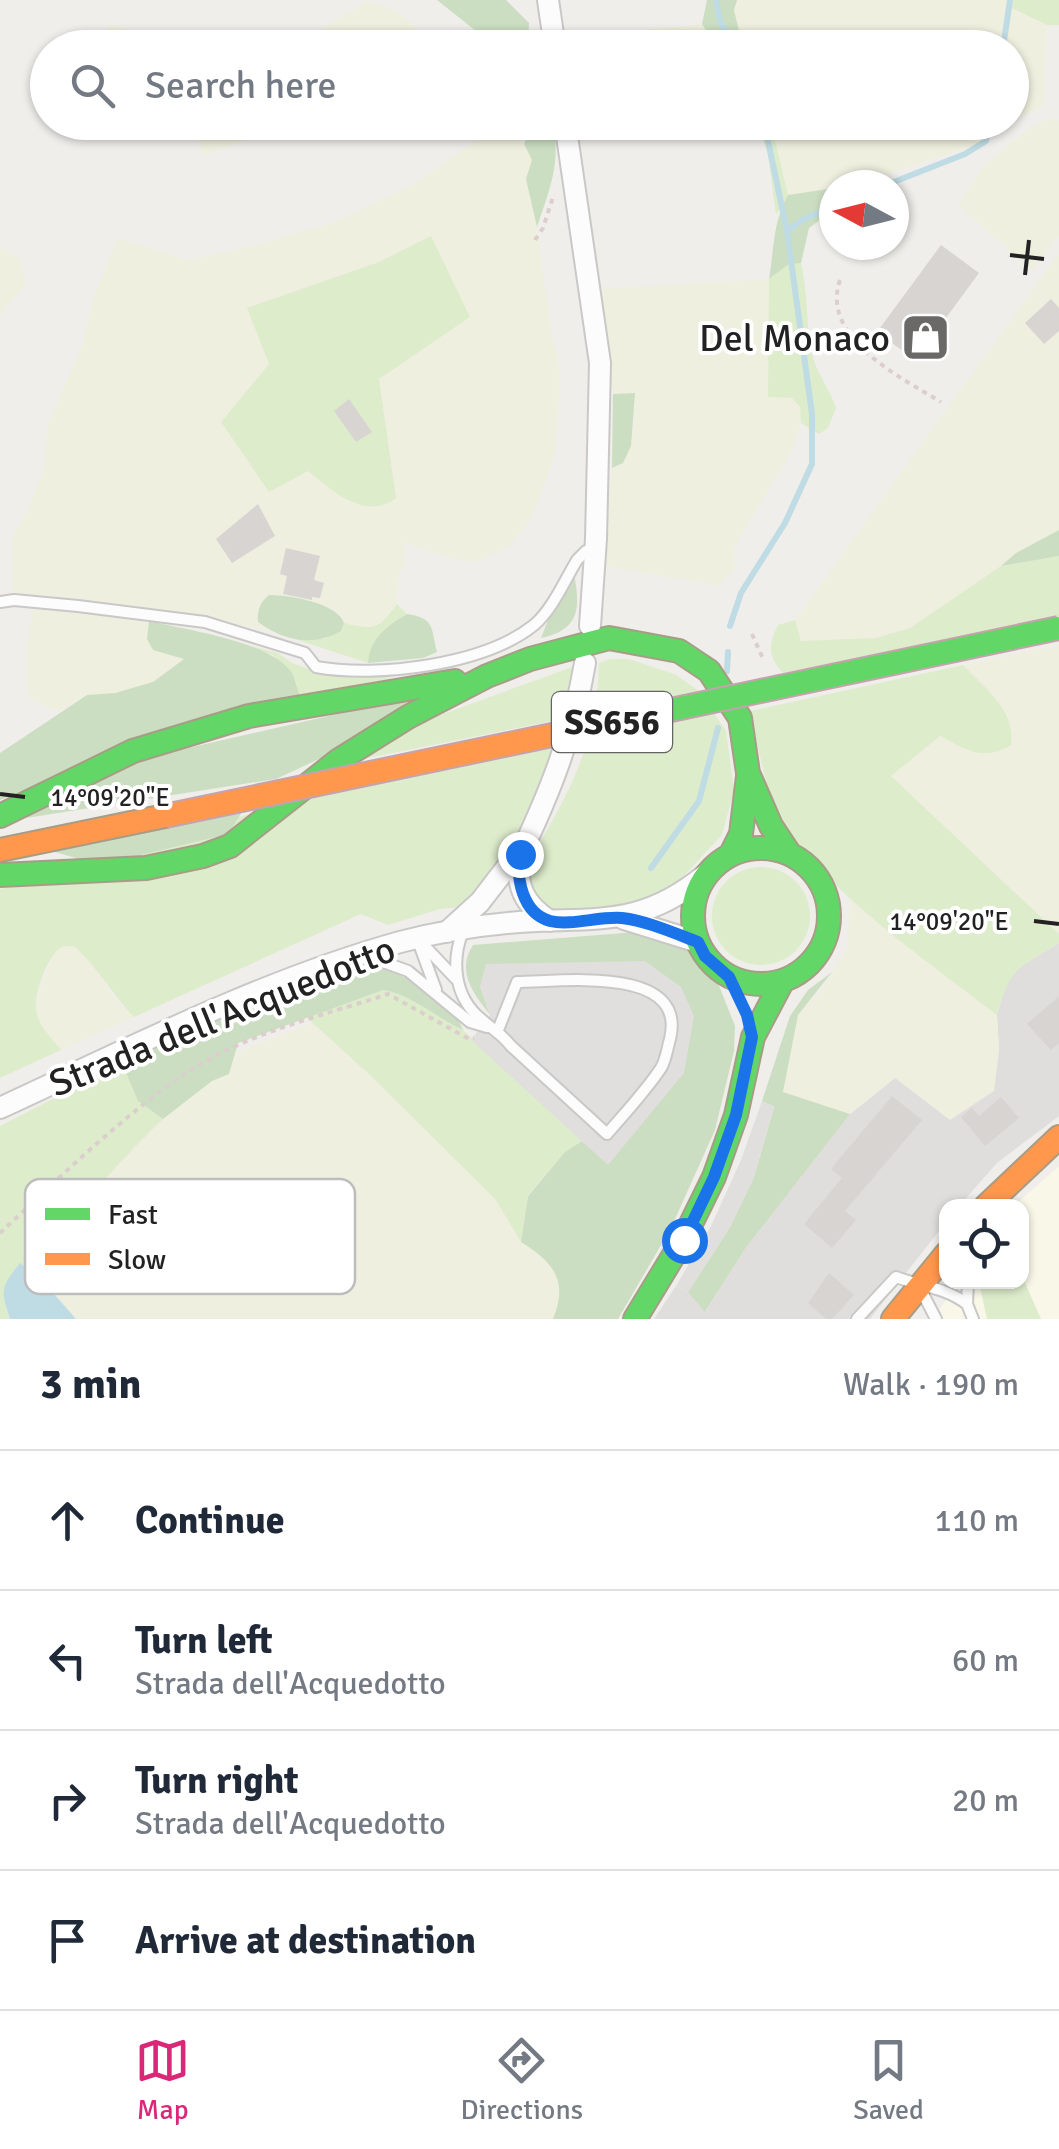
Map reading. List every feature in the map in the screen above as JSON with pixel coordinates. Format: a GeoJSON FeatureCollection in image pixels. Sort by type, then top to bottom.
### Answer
{"type":"FeatureCollection","features":[{"type":"Feature","properties":{"kind":"main road","name":"SS656"},"geometry":{"type":"LineString","coordinates":[[0,850],[1059,628]]}},
{"type":"Feature","properties":{"kind":"main road"},"geometry":{"type":"LineString","coordinates":[[0,875],[162,868],[211,854],[230,846],[339,760],[408,717],[487,676],[530,659],[609,638],[680,652],[708,671],[740,718],[748,773],[741,834],[731,854],[706,876],[695,896],[692,920],[705,956],[729,977],[747,1015],[752,1037]]}},
{"type":"Feature","properties":{"kind":"main road"},"geometry":{"type":"LineString","coordinates":[[0,816],[134,751],[216,724],[487,676]]}},
{"type":"Feature","properties":{"kind":"main road"},"geometry":{"type":"LineString","coordinates":[[748,773],[771,826],[789,853]]}},
{"type":"Feature","properties":{"kind":"main road"},"geometry":{"type":"LineString","coordinates":[[729,977],[764,985],[782,982],[803,971],[819,953],[828,932],[830,908],[823,885],[809,866],[789,853],[770,847],[731,854]]}},
{"type":"Feature","properties":{"kind":"main road"},"geometry":{"type":"LineString","coordinates":[[635,1319],[684,1240],[714,1177],[736,1115],[752,1037],[782,982]]}},
{"type":"Feature","properties":{"kind":"main road"},"geometry":{"type":"LineString","coordinates":[[994,1199],[1055,1143]]}},
{"type":"Feature","properties":{"kind":"main road"},"geometry":{"type":"LineString","coordinates":[[893,1319],[939,1263]]}},
{"type":"Feature","properties":{"kind":"street"},"geometry":{"type":"LineString","coordinates":[[548,0],[552,30]]}},
{"type":"Feature","properties":{"kind":"street"},"geometry":{"type":"LineString","coordinates":[[567,140],[600,363],[590,626]]}},
{"type":"Feature","properties":{"kind":"street","name":"Strada dell'Acquedotto"},"geometry":{"type":"LineString","coordinates":[[550,921],[526,901],[517,870],[560,767],[585,663]]}},
{"type":"Feature","properties":{"kind":"street","name":"Strada dell'Acquedotto"},"geometry":{"type":"LineString","coordinates":[[455,930],[527,840]]}},
{"type":"Feature","properties":{"kind":"street","name":"Strada dell'Acquedotto"},"geometry":{"type":"LineString","coordinates":[[0,1108],[203,1015],[360,954],[455,930],[622,918],[681,895],[706,876]]}},
{"type":"Feature","properties":{"kind":"street","name":"Strada dell'Acquedotto"},"geometry":{"type":"LineString","coordinates":[[622,918],[698,942]]}},
{"type":"Feature","properties":{"kind":"lane"},"geometry":{"type":"LineString","coordinates":[[0,602],[78,606],[205,622],[306,653],[316,667],[350,673],[395,672],[504,644],[537,623],[577,560],[595,549]]}},
{"type":"Feature","properties":{"kind":"lane"},"geometry":{"type":"LineString","coordinates":[[455,930],[457,980],[465,1001],[607,1134],[664,1065],[672,1028],[669,1008],[652,991],[630,983],[516,982],[498,1030]]}},
{"type":"Feature","properties":{"kind":"lane"},"geometry":{"type":"LineString","coordinates":[[417,938],[457,980]]}},
{"type":"Feature","properties":{"kind":"lane"},"geometry":{"type":"LineString","coordinates":[[417,938],[436,991]]}},
{"type":"Feature","properties":{"kind":"lane"},"geometry":{"type":"LineString","coordinates":[[360,954],[408,971],[470,1022],[498,1030]]}},
{"type":"Feature","properties":{"kind":"lane"},"geometry":{"type":"LineString","coordinates":[[857,1319],[896,1277],[940,1288],[967,1304]]}},
{"type":"Feature","properties":{"kind":"lane"},"geometry":{"type":"LineString","coordinates":[[920,1286],[936,1319]]}},
{"type":"Feature","properties":{"kind":"lane"},"geometry":{"type":"LineString","coordinates":[[968,1289],[972,1319]]}},
{"type":"Feature","properties":{"kind":"path"},"geometry":{"type":"LineString","coordinates":[[535,240],[560,178],[571,172]]}},
{"type":"Feature","properties":{"kind":"path"},"geometry":{"type":"LineString","coordinates":[[840,280],[835,295],[837,307],[840,320],[853,337],[870,354],[940,402]]}},
{"type":"Feature","properties":{"kind":"path"},"geometry":{"type":"LineString","coordinates":[[58,1179],[189,1072],[254,1039],[388,994],[469,1039],[498,1030]]}},
{"type":"Feature","properties":{"kind":"path"},"geometry":{"type":"LineString","coordinates":[[0,1232],[25,1209]]}},
{"type":"Feature","properties":{"kind":"shaded area"},"geometry":{"type":"Polygon","coordinates":[[[1059,943],[1059,1116],[997,1163],[965,1199],[939,1199],[939,1231],[870,1319],[654,1319],[676,1286],[688,1292],[706,1311],[745,1249],[850,1114],[895,1078],[999,1051],[997,1015],[1007,979],[1059,943]]]}},
{"type":"Feature","properties":{"kind":"shaded area"},"geometry":{"type":"Polygon","coordinates":[[[645,961],[681,987],[694,1016],[684,1073],[608,1165],[471,1040],[490,1015],[480,986],[486,964],[645,961]]]}},
{"type":"Feature","properties":{"kind":"shaded area"},"geometry":{"type":"Polygon","coordinates":[[[762,1101],[774,1106],[754,1177],[730,1227],[688,1292],[676,1286],[711,1226],[762,1101]]]}},
{"type":"Feature","properties":{"kind":"shaded area"},"geometry":{"type":"Polygon","coordinates":[[[1059,1166],[1059,1319],[933,1319],[953,1289],[1029,1289],[1029,1199],[1022,1199],[1059,1166]]]}},
{"type":"Feature","properties":{"kind":"green space"},"geometry":{"type":"Polygon","coordinates":[[[437,0],[506,0],[529,23],[529,30],[475,30],[437,0]]]}},
{"type":"Feature","properties":{"kind":"green space"},"geometry":{"type":"Polygon","coordinates":[[[707,0],[737,0],[734,10],[739,30],[706,30],[702,24],[707,0]]]}},
{"type":"Feature","properties":{"kind":"green space"},"geometry":{"type":"Polygon","coordinates":[[[732,0],[1007,0],[1002,30],[739,30],[732,0]]]}},
{"type":"Feature","properties":{"kind":"green space"},"geometry":{"type":"Polygon","coordinates":[[[1013,0],[1059,0],[1059,25],[1047,25],[1012,8],[1013,0]]]}},
{"type":"Feature","properties":{"kind":"green space"},"geometry":{"type":"Polygon","coordinates":[[[367,1],[407,18],[417,30],[323,30],[367,1]]]}},
{"type":"Feature","properties":{"kind":"green space"},"geometry":{"type":"Polygon","coordinates":[[[1012,8],[1047,25],[1044,106],[1029,113],[1029,30],[1008,30],[1012,8]]]}},
{"type":"Feature","properties":{"kind":"green space"},"geometry":{"type":"Polygon","coordinates":[[[109,24],[130,30],[107,30],[109,24]]]}},
{"type":"Feature","properties":{"kind":"green space"},"geometry":{"type":"Polygon","coordinates":[[[702,24],[706,30],[642,30],[702,24]]]}},
{"type":"Feature","properties":{"kind":"green space"},"geometry":{"type":"Polygon","coordinates":[[[1046,119],[1059,120],[1059,235],[1032,271],[958,205],[985,164],[1015,140],[1029,140],[1030,128],[1046,119]]]}},
{"type":"Feature","properties":{"kind":"green space"},"geometry":{"type":"Polygon","coordinates":[[[199,140],[246,140],[202,156],[199,140]]]}},
{"type":"Feature","properties":{"kind":"green space"},"geometry":{"type":"Polygon","coordinates":[[[477,140],[521,140],[524,144],[532,160],[526,179],[559,364],[559,406],[554,457],[533,516],[509,547],[476,562],[448,558],[404,542],[405,567],[399,575],[397,604],[384,622],[370,629],[344,623],[341,614],[321,606],[258,622],[272,632],[189,613],[185,619],[13,597],[12,539],[44,468],[48,423],[82,345],[92,302],[117,238],[188,260],[336,221],[414,184],[477,140]],[[431,236],[379,262],[248,308],[269,364],[221,422],[270,491],[308,471],[354,504],[377,508],[396,498],[379,379],[431,236]]]}},
{"type":"Feature","properties":{"kind":"green space"},"geometry":{"type":"Polygon","coordinates":[[[526,140],[555,140],[553,176],[537,227],[526,179],[532,160],[526,140]]]}},
{"type":"Feature","properties":{"kind":"green space"},"geometry":{"type":"Polygon","coordinates":[[[763,140],[775,140],[788,195],[776,215],[763,140]]]}},
{"type":"Feature","properties":{"kind":"green space"},"geometry":{"type":"Polygon","coordinates":[[[775,140],[985,140],[899,170],[819,170],[819,190],[788,195],[775,140]]]}},
{"type":"Feature","properties":{"kind":"green space"},"geometry":{"type":"Polygon","coordinates":[[[819,190],[819,221],[809,228],[801,263],[789,264],[769,279],[777,225],[788,195],[819,190]]]}},
{"type":"Feature","properties":{"kind":"green space"},"geometry":{"type":"Polygon","coordinates":[[[431,236],[470,317],[379,379],[396,498],[384,505],[361,505],[338,494],[308,471],[269,492],[221,422],[269,364],[247,308],[379,262],[431,236]]]}},
{"type":"Feature","properties":{"kind":"green space"},"geometry":{"type":"Polygon","coordinates":[[[0,247],[20,259],[26,284],[0,315],[0,247]]]}},
{"type":"Feature","properties":{"kind":"green space"},"geometry":{"type":"Polygon","coordinates":[[[1059,253],[1059,530],[1016,553],[910,628],[876,638],[800,641],[795,620],[1059,253]]]}},
{"type":"Feature","properties":{"kind":"green space"},"geometry":{"type":"Polygon","coordinates":[[[801,263],[811,350],[836,408],[828,428],[819,434],[801,423],[800,407],[792,398],[768,397],[769,279],[789,264],[801,263]]]}},
{"type":"Feature","properties":{"kind":"green space"},"geometry":{"type":"Polygon","coordinates":[[[769,279],[768,396],[792,398],[800,406],[801,423],[792,450],[735,546],[734,568],[720,586],[604,566],[612,468],[623,463],[634,425],[635,393],[613,394],[597,289],[769,279]]]}},
{"type":"Feature","properties":{"kind":"green space"},"geometry":{"type":"Polygon","coordinates":[[[635,393],[631,446],[623,463],[612,468],[613,394],[635,393]]]}},
{"type":"Feature","properties":{"kind":"green space"},"geometry":{"type":"Polygon","coordinates":[[[1059,530],[1059,556],[1001,566],[1016,553],[1059,530]]]}},
{"type":"Feature","properties":{"kind":"green space"},"geometry":{"type":"Polygon","coordinates":[[[1059,556],[1059,617],[783,673],[772,656],[772,638],[778,625],[795,620],[801,641],[876,638],[910,628],[1001,566],[1059,556]]]}},
{"type":"Feature","properties":{"kind":"green space"},"geometry":{"type":"Polygon","coordinates":[[[574,574],[574,616],[563,630],[541,638],[557,597],[574,574]]]}},
{"type":"Feature","properties":{"kind":"green space"},"geometry":{"type":"Polygon","coordinates":[[[269,595],[300,599],[333,610],[344,623],[341,631],[309,640],[278,634],[258,622],[260,607],[269,595]]]}},
{"type":"Feature","properties":{"kind":"green space"},"geometry":{"type":"Polygon","coordinates":[[[397,604],[407,614],[382,634],[368,663],[295,639],[324,639],[341,631],[344,623],[375,626],[397,604]]]}},
{"type":"Feature","properties":{"kind":"green space"},"geometry":{"type":"Polygon","coordinates":[[[33,608],[149,621],[147,639],[185,658],[153,682],[115,693],[87,695],[58,712],[28,698],[26,654],[33,608]]]}},
{"type":"Feature","properties":{"kind":"green space"},"geometry":{"type":"Polygon","coordinates":[[[407,614],[427,621],[437,652],[423,658],[368,663],[372,646],[381,634],[407,614]]]}},
{"type":"Feature","properties":{"kind":"green space"},"geometry":{"type":"Polygon","coordinates":[[[149,621],[226,638],[266,653],[292,673],[300,696],[0,800],[0,753],[87,695],[115,693],[153,682],[184,659],[153,650],[147,639],[149,621]]]}},
{"type":"Feature","properties":{"kind":"green space"},"geometry":{"type":"Polygon","coordinates":[[[232,641],[278,653],[292,663],[318,672],[394,678],[300,696],[273,655],[232,641]]]}},
{"type":"Feature","properties":{"kind":"green space"},"geometry":{"type":"Polygon","coordinates":[[[1059,645],[1059,934],[891,776],[941,736],[970,752],[963,665],[1059,645]]]}},
{"type":"Feature","properties":{"kind":"green space"},"geometry":{"type":"Polygon","coordinates":[[[629,659],[676,675],[699,691],[726,731],[734,790],[722,835],[664,897],[612,910],[547,910],[534,903],[526,866],[578,769],[593,720],[599,663],[629,659]]]}},
{"type":"Feature","properties":{"kind":"green space"},"geometry":{"type":"Polygon","coordinates":[[[963,665],[1004,711],[1011,745],[983,753],[940,736],[891,776],[1059,934],[1059,943],[1018,970],[997,1015],[905,945],[810,858],[772,800],[750,711],[963,665]]]}},
{"type":"Feature","properties":{"kind":"green space"},"geometry":{"type":"Polygon","coordinates":[[[575,666],[573,687],[562,719],[338,764],[443,714],[575,666]]]}},
{"type":"Feature","properties":{"kind":"green space"},"geometry":{"type":"Polygon","coordinates":[[[438,691],[358,741],[276,779],[26,818],[122,763],[438,691]]]}},
{"type":"Feature","properties":{"kind":"green space"},"geometry":{"type":"Polygon","coordinates":[[[556,743],[538,792],[507,850],[460,907],[388,925],[361,914],[134,1017],[75,947],[63,947],[46,968],[36,1002],[39,1021],[61,1050],[0,1078],[0,889],[295,800],[556,743]]]}},
{"type":"Feature","properties":{"kind":"green space"},"geometry":{"type":"Polygon","coordinates":[[[244,809],[228,834],[100,865],[48,850],[244,809]]]}},
{"type":"Feature","properties":{"kind":"green space"},"geometry":{"type":"Polygon","coordinates":[[[761,867],[780,871],[796,881],[806,897],[810,916],[806,935],[796,951],[780,961],[761,965],[742,961],[726,951],[716,935],[712,916],[716,897],[726,881],[742,871],[761,867]]]}},
{"type":"Feature","properties":{"kind":"green space"},"geometry":{"type":"Polygon","coordinates":[[[850,899],[997,1015],[999,1051],[994,1091],[950,1120],[895,1078],[850,1114],[782,1093],[798,1014],[822,989],[847,949],[850,899]]]}},
{"type":"Feature","properties":{"kind":"green space"},"geometry":{"type":"Polygon","coordinates":[[[636,932],[680,944],[714,973],[735,1026],[734,1051],[715,1130],[671,1228],[618,1319],[553,1319],[559,1293],[555,1273],[542,1257],[521,1242],[528,1196],[565,1152],[582,1141],[609,1164],[480,986],[490,1015],[478,999],[466,964],[473,945],[636,932]]]}},
{"type":"Feature","properties":{"kind":"green space"},"geometry":{"type":"Polygon","coordinates":[[[64,946],[75,946],[97,967],[109,991],[134,1017],[61,1050],[41,1025],[35,1006],[49,964],[64,946]]]}},
{"type":"Feature","properties":{"kind":"green space"},"geometry":{"type":"Polygon","coordinates":[[[362,963],[420,986],[447,1006],[463,1030],[404,996],[383,990],[238,1043],[229,1074],[212,1081],[163,1119],[138,1101],[122,1063],[216,1019],[362,963]]]}},
{"type":"Feature","properties":{"kind":"green space"},"geometry":{"type":"Polygon","coordinates":[[[832,972],[798,1015],[783,1092],[850,1114],[745,1249],[705,1312],[688,1292],[730,1227],[754,1177],[774,1107],[762,1101],[790,1016],[808,990],[832,972]]]}},
{"type":"Feature","properties":{"kind":"green space"},"geometry":{"type":"Polygon","coordinates":[[[383,990],[404,996],[463,1030],[582,1141],[565,1152],[528,1195],[521,1242],[495,1199],[305,1016],[383,990]]]}},
{"type":"Feature","properties":{"kind":"green space"},"geometry":{"type":"Polygon","coordinates":[[[312,1023],[495,1199],[521,1242],[545,1257],[559,1277],[558,1308],[553,1319],[76,1319],[52,1294],[355,1294],[355,1179],[104,1179],[163,1119],[212,1081],[229,1074],[235,1053],[312,1023]]]}},
{"type":"Feature","properties":{"kind":"green space"},"geometry":{"type":"Polygon","coordinates":[[[122,1063],[138,1101],[163,1119],[106,1179],[25,1179],[25,1268],[20,1264],[5,1290],[10,1319],[0,1319],[0,1126],[122,1063]]]}},
{"type":"Feature","properties":{"kind":"green space"},"geometry":{"type":"Polygon","coordinates":[[[981,1289],[1028,1289],[1041,1319],[987,1319],[981,1289]]]}},
{"type":"Feature","properties":{"kind":"water"},"geometry":{"type":"Polygon","coordinates":[[[20,1263],[25,1267],[25,1294],[54,1294],[76,1319],[10,1319],[4,1289],[20,1263]]]}},
{"type":"Feature","properties":{"kind":"building"},"geometry":{"type":"Polygon","coordinates":[[[941,245],[979,273],[915,360],[877,332],[941,245]]]}},
{"type":"Feature","properties":{"kind":"building"},"geometry":{"type":"Polygon","coordinates":[[[1051,299],[1059,308],[1059,331],[1044,344],[1025,323],[1051,299]]]}},
{"type":"Feature","properties":{"kind":"building"},"geometry":{"type":"Polygon","coordinates":[[[349,399],[372,432],[356,442],[334,411],[349,399]]]}},
{"type":"Feature","properties":{"kind":"building"},"geometry":{"type":"Polygon","coordinates":[[[258,504],[275,536],[232,563],[216,539],[258,504]]]}},
{"type":"Feature","properties":{"kind":"building"},"geometry":{"type":"Polygon","coordinates":[[[286,548],[320,556],[314,580],[324,583],[320,598],[283,594],[287,576],[280,574],[286,548]]]}},
{"type":"Feature","properties":{"kind":"building"},"geometry":{"type":"Polygon","coordinates":[[[1059,996],[1059,1043],[1051,1050],[1027,1024],[1059,996]]]}},
{"type":"Feature","properties":{"kind":"building"},"geometry":{"type":"Polygon","coordinates":[[[892,1096],[922,1120],[845,1211],[856,1220],[832,1248],[804,1224],[842,1178],[831,1169],[892,1096]]]}},
{"type":"Feature","properties":{"kind":"building"},"geometry":{"type":"Polygon","coordinates":[[[1001,1097],[1019,1118],[985,1146],[961,1117],[972,1108],[979,1116],[1001,1097]]]}},
{"type":"Feature","properties":{"kind":"building"},"geometry":{"type":"Polygon","coordinates":[[[829,1273],[854,1295],[832,1319],[826,1319],[808,1303],[829,1273]]]}},
{"type":"Feature","properties":{"kind":"waterway"},"geometry":{"type":"LineString","coordinates":[[716,0],[725,30]]}},
{"type":"Feature","properties":{"kind":"waterway"},"geometry":{"type":"LineString","coordinates":[[1006,30],[1010,0]]}},
{"type":"Feature","properties":{"kind":"waterway"},"geometry":{"type":"LineString","coordinates":[[730,626],[741,593],[785,523],[812,464],[812,414],[787,231],[768,140]]}},
{"type":"Feature","properties":{"kind":"waterway"},"geometry":{"type":"LineString","coordinates":[[909,176],[965,154],[986,140]]}},
{"type":"Feature","properties":{"kind":"waterway"},"geometry":{"type":"LineString","coordinates":[[787,231],[819,212]]}},
{"type":"Feature","properties":{"kind":"waterway"},"geometry":{"type":"LineString","coordinates":[[727,671],[728,652]]}},
{"type":"Feature","properties":{"kind":"waterway"},"geometry":{"type":"LineString","coordinates":[[651,868],[699,801],[718,728]]}},
{"type":"Feature","properties":{"kind":"traffic: fast"},"geometry":{"type":"LineString","coordinates":[[652,714],[1059,628]]}},
{"type":"Feature","properties":{"kind":"traffic: fast"},"geometry":{"type":"LineString","coordinates":[[0,875],[146,868],[230,846],[339,760],[408,717],[487,676],[530,659],[609,638],[679,651],[709,671],[740,718],[748,773],[771,826],[789,853]]}},
{"type":"Feature","properties":{"kind":"traffic: fast"},"geometry":{"type":"LineString","coordinates":[[0,816],[133,751],[249,716],[455,681]]}},
{"type":"Feature","properties":{"kind":"traffic: fast"},"geometry":{"type":"LineString","coordinates":[[731,854],[741,834],[748,776]]}},
{"type":"Feature","properties":{"kind":"traffic: fast"},"geometry":{"type":"LineString","coordinates":[[761,848],[787,853],[809,868],[824,890],[829,916],[824,942],[809,964],[787,979],[761,984],[735,979],[713,964],[698,942],[693,916],[698,890],[713,868],[735,853],[761,848]]}},
{"type":"Feature","properties":{"kind":"traffic: fast"},"geometry":{"type":"LineString","coordinates":[[635,1319],[683,1240],[714,1177],[736,1115],[753,1037],[782,982]]}},
{"type":"Feature","properties":{"kind":"traffic: slow"},"geometry":{"type":"LineString","coordinates":[[165,816],[652,714]]}},
{"type":"Feature","properties":{"kind":"traffic: slow"},"geometry":{"type":"LineString","coordinates":[[0,850],[165,816]]}},
{"type":"Feature","properties":{"kind":"traffic: slow"},"geometry":{"type":"LineString","coordinates":[[993,1199],[1059,1137]]}},
{"type":"Feature","properties":{"kind":"traffic: slow"},"geometry":{"type":"LineString","coordinates":[[893,1319],[939,1263]]}},
{"type":"Feature","properties":{"kind":"place","name":"Del Monaco"},"geometry":{"type":"Point","coordinates":[925,338]}},
{"type":"Feature","properties":{"kind":"route"},"geometry":{"type":"LineString","coordinates":[[520,854],[517,870],[526,901],[550,921],[622,918],[698,942],[705,956],[729,977],[740,997],[752,1037],[736,1115],[714,1177],[684,1240]]}}]}
